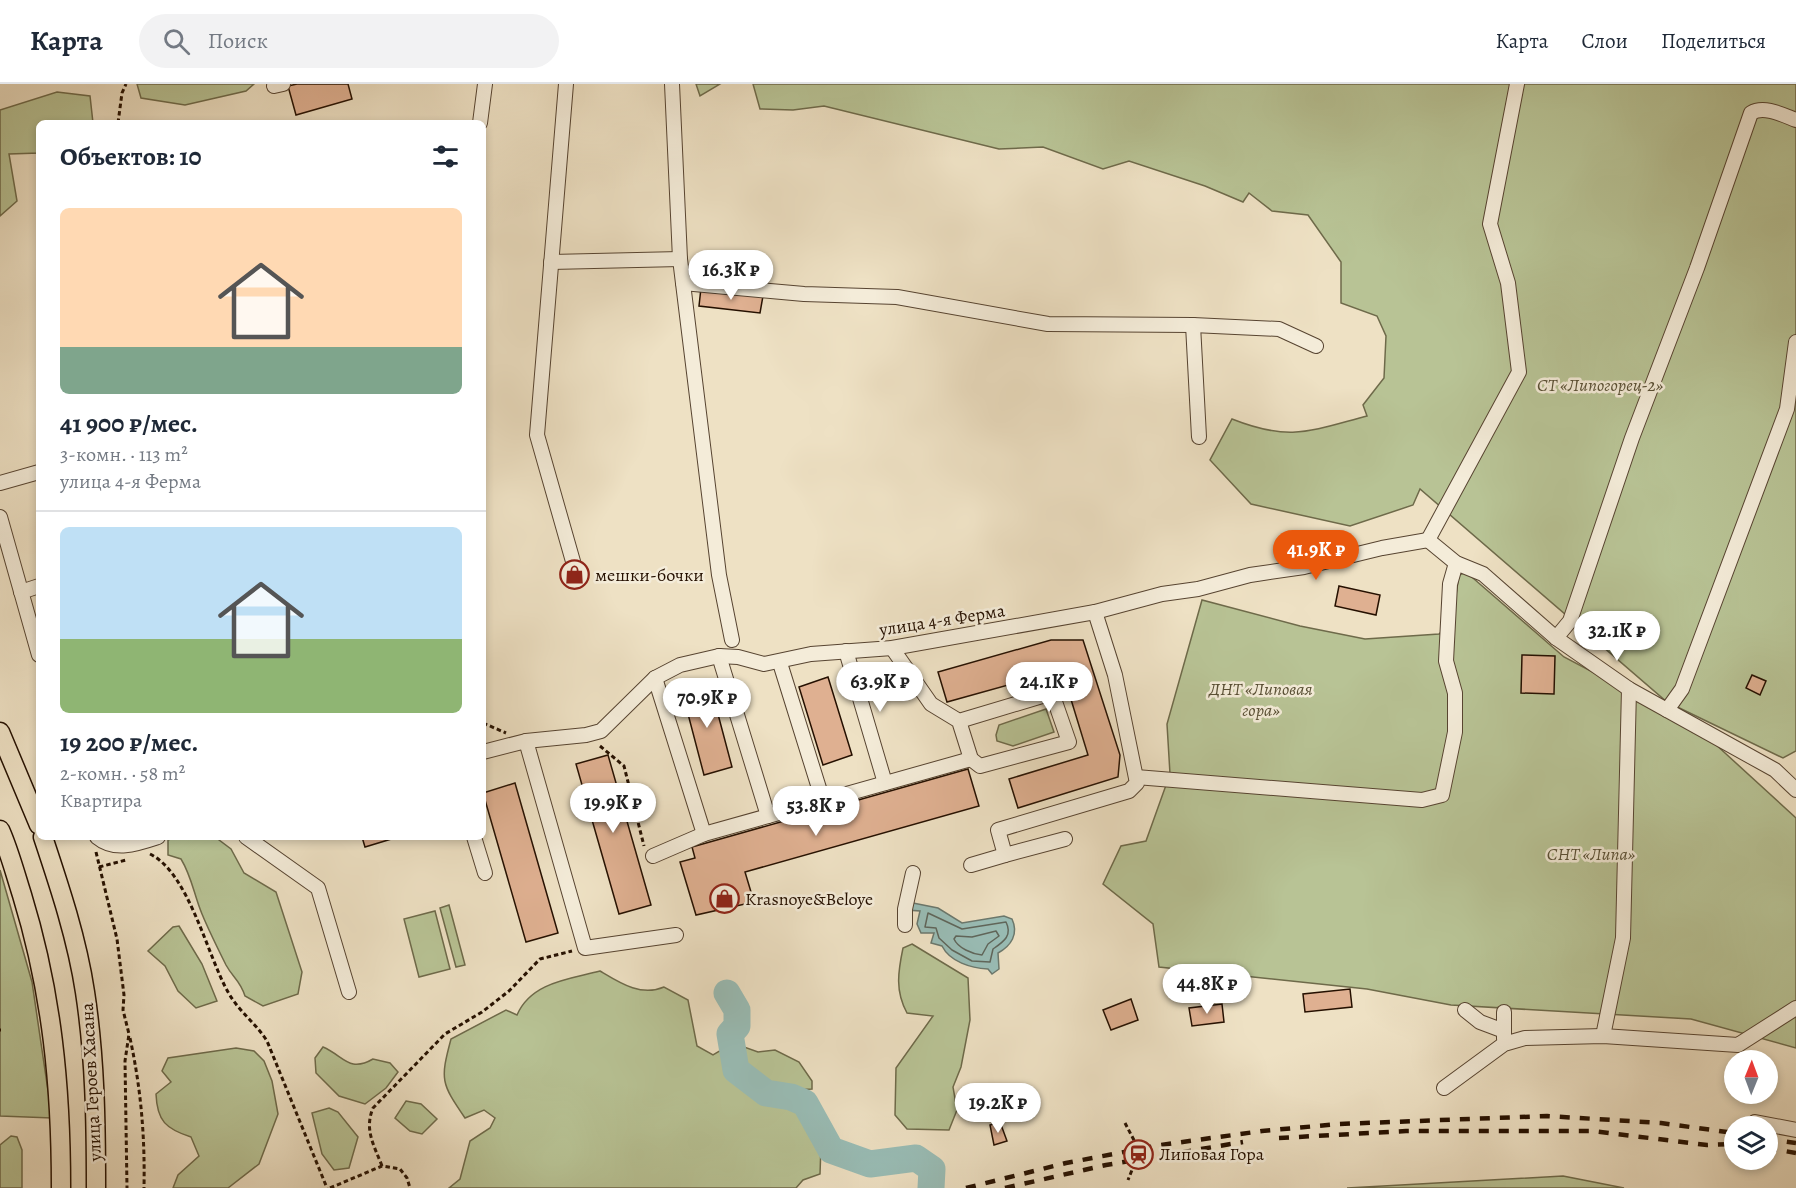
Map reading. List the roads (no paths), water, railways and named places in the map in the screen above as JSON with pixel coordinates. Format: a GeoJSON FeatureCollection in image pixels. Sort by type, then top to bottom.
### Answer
{"type":"FeatureCollection","features":[{"type":"Feature","properties":{"kind":"main road"},"geometry":{"type":"LineString","coordinates":[[0,732],[36,818]]}},
{"type":"Feature","properties":{"kind":"main road","name":"улица Героев Хасана"},"geometry":{"type":"LineString","coordinates":[[0,830],[28,916],[49,999],[58,1073],[61,1188]]}},
{"type":"Feature","properties":{"kind":"main road","name":"улица Героев Хасана"},"geometry":{"type":"LineString","coordinates":[[44,840],[67,909],[85,990],[94,1071],[96,1188]]}},
{"type":"Feature","properties":{"kind":"street"},"geometry":{"type":"LineString","coordinates":[[480,120],[484,84]]}},
{"type":"Feature","properties":{"kind":"street"},"geometry":{"type":"LineString","coordinates":[[566,84],[537,435],[578,579]]}},
{"type":"Feature","properties":{"kind":"street"},"geometry":{"type":"LineString","coordinates":[[672,84],[680,258],[719,575],[732,640]]}},
{"type":"Feature","properties":{"kind":"street"},"geometry":{"type":"LineString","coordinates":[[1517,84],[1490,224],[1508,283],[1519,372],[1428,540],[1455,563],[1483,574],[1556,638],[1629,689],[1775,770],[1796,790]]}},
{"type":"Feature","properties":{"kind":"street"},"geometry":{"type":"LineString","coordinates":[[1556,638],[1570,621],[1632,438],[1697,268],[1751,113],[1756,109],[1796,120]]}},
{"type":"Feature","properties":{"kind":"street"},"geometry":{"type":"LineString","coordinates":[[551,262],[680,258]]}},
{"type":"Feature","properties":{"kind":"street"},"geometry":{"type":"LineString","coordinates":[[683,284],[804,294],[897,297],[1048,324],[1280,328],[1316,346]]}},
{"type":"Feature","properties":{"kind":"street"},"geometry":{"type":"LineString","coordinates":[[1193,325],[1200,437]]}},
{"type":"Feature","properties":{"kind":"street"},"geometry":{"type":"LineString","coordinates":[[1667,710],[1682,689],[1787,409],[1796,342]]}},
{"type":"Feature","properties":{"kind":"street"},"geometry":{"type":"LineString","coordinates":[[0,483],[36,478]]}},
{"type":"Feature","properties":{"kind":"street"},"geometry":{"type":"LineString","coordinates":[[0,517],[36,644]]}},
{"type":"Feature","properties":{"kind":"street","name":"улица 4-я Ферма"},"geometry":{"type":"LineString","coordinates":[[486,751],[520,742],[586,735],[601,731],[655,678],[680,665],[719,656],[738,657],[764,664],[780,663],[811,654],[892,648],[1095,612],[1162,594],[1428,540]]}},
{"type":"Feature","properties":{"kind":"street"},"geometry":{"type":"LineString","coordinates":[[1136,777],[1422,800],[1442,795],[1455,732],[1455,693],[1446,661],[1450,584],[1455,563]]}},
{"type":"Feature","properties":{"kind":"street"},"geometry":{"type":"LineString","coordinates":[[21,592],[36,587]]}},
{"type":"Feature","properties":{"kind":"street"},"geometry":{"type":"LineString","coordinates":[[1005,855],[998,830],[1134,788],[1136,777],[1115,675],[1095,612]]}},
{"type":"Feature","properties":{"kind":"street"},"geometry":{"type":"LineString","coordinates":[[892,648],[931,704],[959,722],[971,759],[980,766],[1069,742],[1052,693],[959,722]]}},
{"type":"Feature","properties":{"kind":"street"},"geometry":{"type":"LineString","coordinates":[[846,651],[885,783]]}},
{"type":"Feature","properties":{"kind":"street"},"geometry":{"type":"LineString","coordinates":[[719,656],[768,816]]}},
{"type":"Feature","properties":{"kind":"street"},"geometry":{"type":"LineString","coordinates":[[780,663],[823,801]]}},
{"type":"Feature","properties":{"kind":"street"},"geometry":{"type":"LineString","coordinates":[[655,678],[704,834]]}},
{"type":"Feature","properties":{"kind":"street"},"geometry":{"type":"LineString","coordinates":[[1603,1036],[1623,938],[1629,689]]}},
{"type":"Feature","properties":{"kind":"street"},"geometry":{"type":"LineString","coordinates":[[520,742],[585,948],[676,935]]}},
{"type":"Feature","properties":{"kind":"street"},"geometry":{"type":"LineString","coordinates":[[649,853],[704,834],[971,759]]}},
{"type":"Feature","properties":{"kind":"street"},"geometry":{"type":"LineString","coordinates":[[971,865],[1065,839]]}},
{"type":"Feature","properties":{"kind":"street"},"geometry":{"type":"LineString","coordinates":[[100,840],[104,843],[132,846],[149,840]]}},
{"type":"Feature","properties":{"kind":"street"},"geometry":{"type":"LineString","coordinates":[[250,840],[318,888],[349,992]]}},
{"type":"Feature","properties":{"kind":"street"},"geometry":{"type":"LineString","coordinates":[[475,840],[485,873]]}},
{"type":"Feature","properties":{"kind":"street"},"geometry":{"type":"LineString","coordinates":[[905,926],[905,909],[913,873]]}},
{"type":"Feature","properties":{"kind":"street"},"geometry":{"type":"LineString","coordinates":[[1465,1010],[1504,1038],[1603,1036],[1738,1046],[1796,1008]]}},
{"type":"Feature","properties":{"kind":"street"},"geometry":{"type":"LineString","coordinates":[[1504,1012],[1504,1038]]}},
{"type":"Feature","properties":{"kind":"street"},"geometry":{"type":"LineString","coordinates":[[1444,1088],[1504,1038]]}},
{"type":"Feature","properties":{"kind":"street"},"geometry":{"type":"LineString","coordinates":[[1778,1126],[1796,1130]]}},
{"type":"Feature","properties":{"kind":"water"},"geometry":{"type":"Polygon","coordinates":[[[913,903],[938,908],[962,923],[1004,916],[1012,919],[1014,935],[1007,947],[998,953],[999,969],[992,974],[988,969],[962,963],[950,956],[942,946],[931,943],[934,933],[921,933],[917,924],[920,911],[907,910],[913,903]]]}},
{"type":"Feature","properties":{"kind":"waterway"},"geometry":{"type":"LineString","coordinates":[[727,993],[737,1010],[737,1026],[730,1034],[736,1070],[766,1093],[791,1097],[805,1103],[831,1150],[870,1164],[916,1158],[932,1169],[931,1188]]}},
{"type":"Feature","properties":{"kind":"railway"},"geometry":{"type":"LineString","coordinates":[[966,1188],[1066,1163],[1161,1145],[1262,1131],[1339,1124],[1547,1116],[1661,1123],[1724,1132]]}},
{"type":"Feature","properties":{"kind":"railway"},"geometry":{"type":"LineString","coordinates":[[1279,1138],[1406,1131],[1592,1131],[1707,1145],[1724,1144]]}},
{"type":"Feature","properties":{"kind":"railway"},"geometry":{"type":"LineString","coordinates":[[1778,1141],[1796,1143]]}},
{"type":"Feature","properties":{"kind":"railway"},"geometry":{"type":"LineString","coordinates":[[1005,1188],[1106,1165],[1243,1142]]}},
{"type":"Feature","properties":{"kind":"railway"},"geometry":{"type":"LineString","coordinates":[[1778,1150],[1796,1153]]}},
{"type":"Feature","properties":{"kind":"place","name":"мешки-бочки"},"geometry":{"type":"Point","coordinates":[574,575]}},
{"type":"Feature","properties":{"kind":"place","name":"Krasnoye&Beloye"},"geometry":{"type":"Point","coordinates":[724,899]}},
{"type":"Feature","properties":{"kind":"place","name":"Липовая Гора"},"geometry":{"type":"Point","coordinates":[1138,1154]}},
{"type":"Feature","properties":{"kind":"park label","name":"СТ «Липогорец-2»"},"geometry":{"type":"Point","coordinates":[1600,385]}},
{"type":"Feature","properties":{"kind":"park label","name":"ДНТ «Липовая гора»"},"geometry":{"type":"Point","coordinates":[1261,699]}},
{"type":"Feature","properties":{"kind":"park label","name":"СНТ «Липа»"},"geometry":{"type":"Point","coordinates":[1591,854]}}]}
